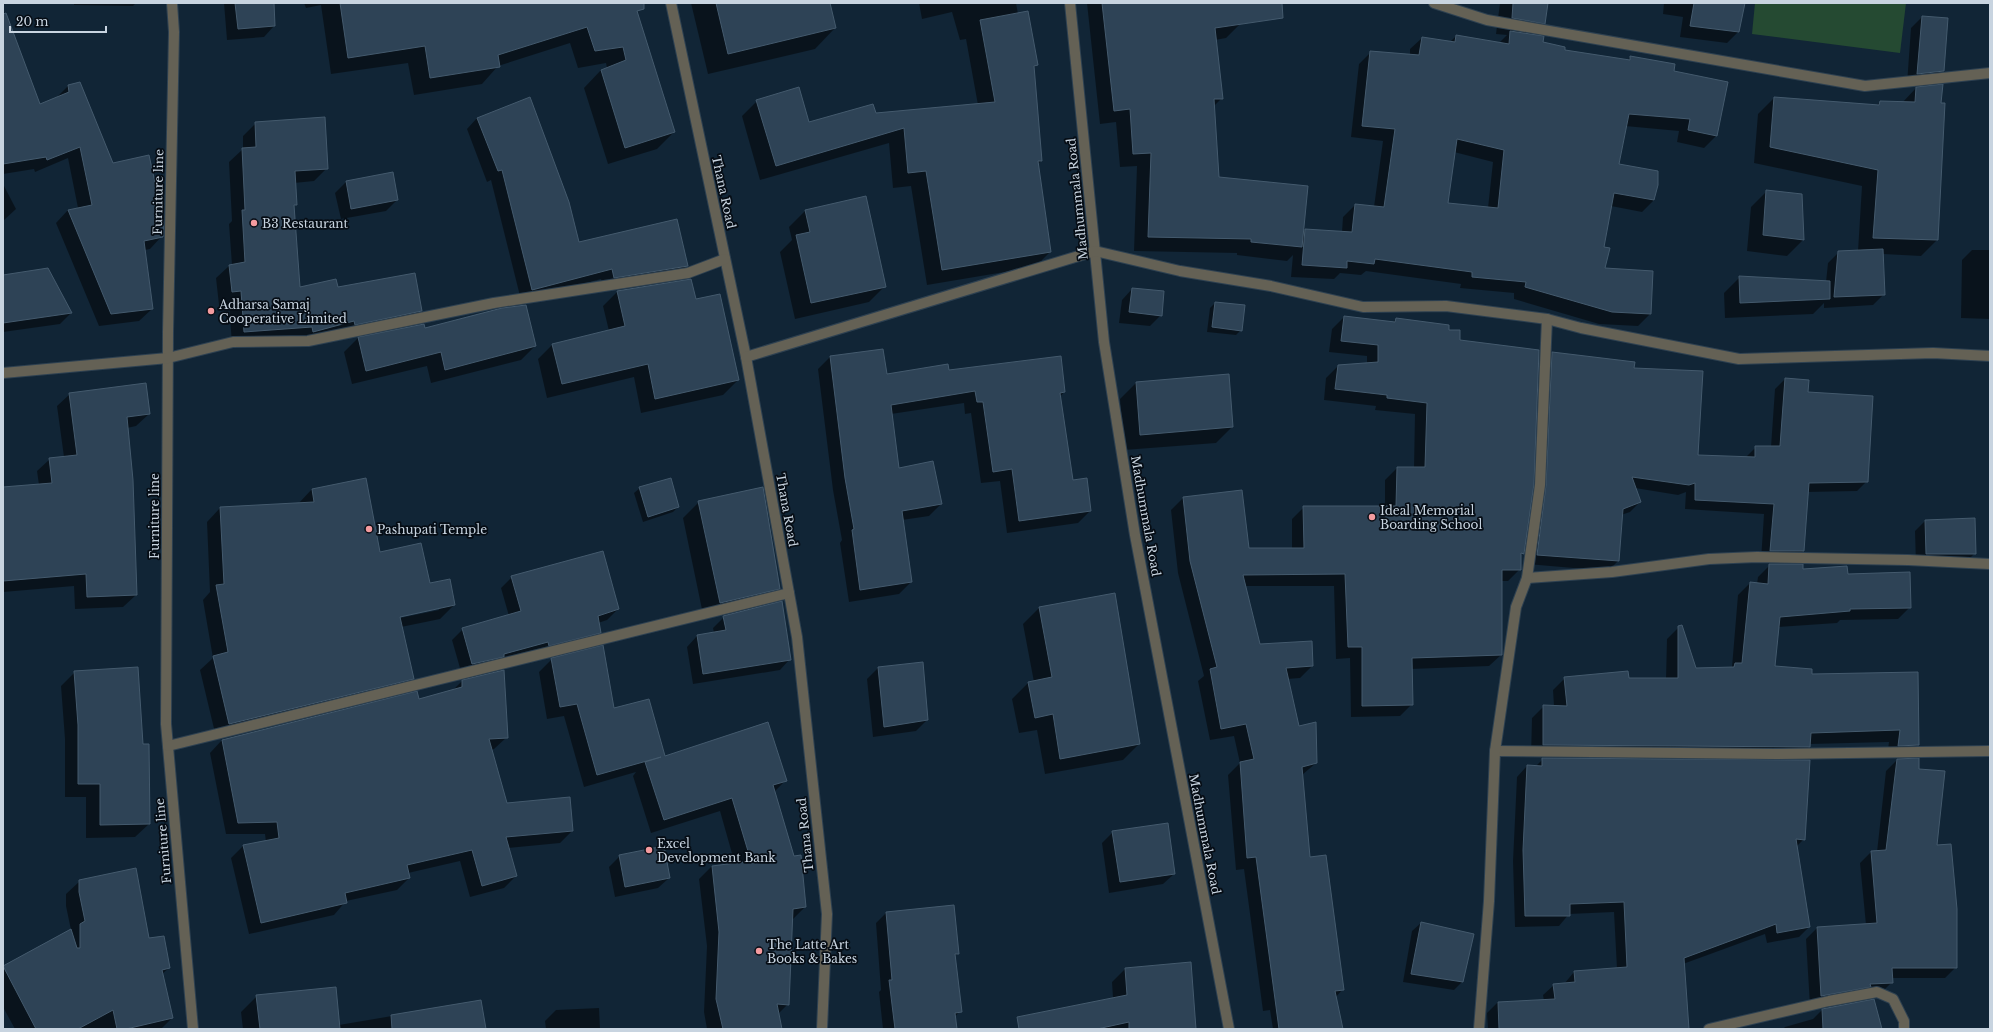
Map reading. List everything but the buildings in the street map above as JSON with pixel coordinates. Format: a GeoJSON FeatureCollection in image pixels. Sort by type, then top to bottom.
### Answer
{"type":"FeatureCollection","features":[{"type":"Feature","properties":{"kind":"street","name":"Furniture line"},"geometry":{"type":"LineString","coordinates":[[172,3],[174,32],[168,358],[166,724],[193,1029]]}},
{"type":"Feature","properties":{"kind":"street","name":"Thana Road"},"geometry":{"type":"LineString","coordinates":[[671,3],[746,357],[797,637],[827,914],[822,1029]]}},
{"type":"Feature","properties":{"kind":"street","name":"Madhummala Road"},"geometry":{"type":"LineString","coordinates":[[1070,3],[1104,342],[1135,535],[1229,1029]]}},
{"type":"Feature","properties":{"kind":"street"},"geometry":{"type":"LineString","coordinates":[[1434,3],[1487,20],[1865,86],[1990,72]]}},
{"type":"Feature","properties":{"kind":"street"},"geometry":{"type":"LineString","coordinates":[[746,357],[1095,251],[1180,271],[1271,286],[1363,307],[1446,306],[1547,319],[1581,328],[1739,359],[1933,354],[1990,356]]}},
{"type":"Feature","properties":{"kind":"street"},"geometry":{"type":"LineString","coordinates":[[3,373],[168,358],[233,342],[308,341],[494,303],[688,274],[725,259]]}},
{"type":"Feature","properties":{"kind":"street"},"geometry":{"type":"LineString","coordinates":[[1479,1029],[1489,901],[1495,751],[1516,606],[1527,578],[1540,485],[1547,319]]}},
{"type":"Feature","properties":{"kind":"street"},"geometry":{"type":"LineString","coordinates":[[1527,578],[1612,572],[1709,559],[1757,557],[1908,560],[1990,564]]}},
{"type":"Feature","properties":{"kind":"street"},"geometry":{"type":"LineString","coordinates":[[168,746],[789,593]]}},
{"type":"Feature","properties":{"kind":"street"},"geometry":{"type":"LineString","coordinates":[[1495,751],[1774,754],[1990,751]]}},
{"type":"Feature","properties":{"kind":"street"},"geometry":{"type":"LineString","coordinates":[[1714,1028],[1829,1001],[1876,992],[1893,999],[1904,1021],[1904,1029]]}},
{"type":"Feature","properties":{"kind":"green space"},"geometry":{"type":"Polygon","coordinates":[[[1755,3],[1906,3],[1900,53],[1752,34],[1755,3]]]}},
{"type":"Feature","properties":{"kind":"place","name":"B3 Restaurant"},"geometry":{"type":"Point","coordinates":[254,223]}},
{"type":"Feature","properties":{"kind":"place","name":"Adharsa Samaj Cooperative Limited"},"geometry":{"type":"Point","coordinates":[211,311]}},
{"type":"Feature","properties":{"kind":"place","name":"Ideal Memorial Boarding School"},"geometry":{"type":"Point","coordinates":[1372,517]}},
{"type":"Feature","properties":{"kind":"place","name":"Pashupati Temple"},"geometry":{"type":"Point","coordinates":[369,529]}},
{"type":"Feature","properties":{"kind":"place","name":"Excel Development Bank"},"geometry":{"type":"Point","coordinates":[649,850]}},
{"type":"Feature","properties":{"kind":"place","name":"The Latte Art Books & Bakes"},"geometry":{"type":"Point","coordinates":[759,951]}}]}
